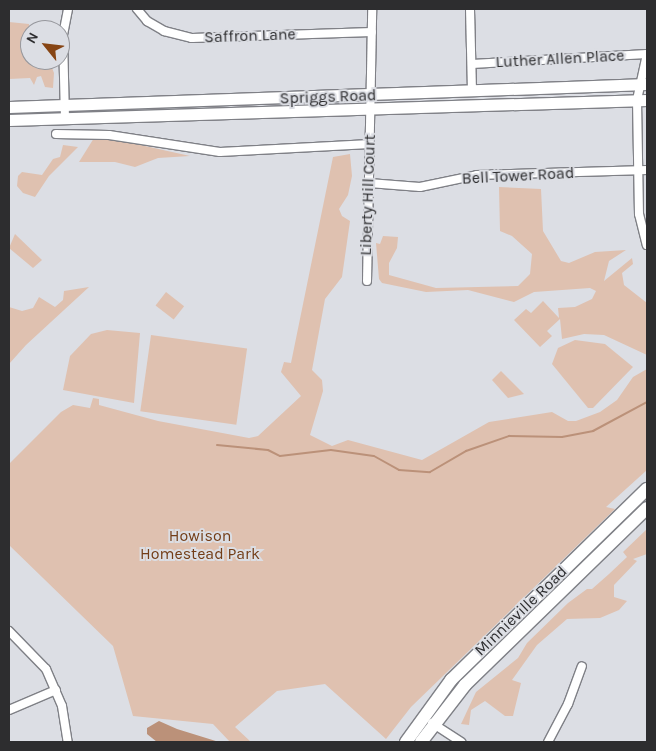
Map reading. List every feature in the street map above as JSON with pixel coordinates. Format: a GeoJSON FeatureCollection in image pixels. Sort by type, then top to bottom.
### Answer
{"type":"FeatureCollection","features":[{"type":"Feature","properties":{"kind":"main road","name":"Spriggs Road"},"geometry":{"type":"LineString","coordinates":[[9,120],[372,102],[472,92],[644,84]]}},
{"type":"Feature","properties":{"kind":"main road","name":"Spriggs Road"},"geometry":{"type":"LineString","coordinates":[[9,107],[642,100]]}},
{"type":"Feature","properties":{"kind":"main road","name":"Minnieville Road"},"geometry":{"type":"LineString","coordinates":[[421,742],[427,720],[457,674],[647,489]]}},
{"type":"Feature","properties":{"kind":"main road","name":"Minnieville Road"},"geometry":{"type":"LineString","coordinates":[[406,742],[647,508]]}},
{"type":"Feature","properties":{"kind":"street"},"geometry":{"type":"LineString","coordinates":[[65,118],[64,35],[68,9]]}},
{"type":"Feature","properties":{"kind":"street","name":"Saffron Lane"},"geometry":{"type":"LineString","coordinates":[[137,9],[159,29],[192,38],[372,32]]}},
{"type":"Feature","properties":{"kind":"street","name":"Liberty Hill Court"},"geometry":{"type":"LineString","coordinates":[[367,281],[372,102],[372,9]]}},
{"type":"Feature","properties":{"kind":"street"},"geometry":{"type":"LineString","coordinates":[[470,9],[472,92]]}},
{"type":"Feature","properties":{"kind":"street"},"geometry":{"type":"LineString","coordinates":[[647,54],[638,171],[641,229],[647,245]]}},
{"type":"Feature","properties":{"kind":"street","name":"Luther Allen Place"},"geometry":{"type":"LineString","coordinates":[[472,64],[647,54]]}},
{"type":"Feature","properties":{"kind":"street"},"geometry":{"type":"LineString","coordinates":[[56,134],[109,135],[221,152],[370,144]]}},
{"type":"Feature","properties":{"kind":"street","name":"Bell Tower Road"},"geometry":{"type":"LineString","coordinates":[[369,183],[420,187],[477,175],[647,170]]}},
{"type":"Feature","properties":{"kind":"street"},"geometry":{"type":"LineString","coordinates":[[9,631],[39,660],[56,690],[66,721],[68,742]]}},
{"type":"Feature","properties":{"kind":"street"},"geometry":{"type":"LineString","coordinates":[[548,742],[568,704],[582,666]]}},
{"type":"Feature","properties":{"kind":"street"},"geometry":{"type":"LineString","coordinates":[[9,710],[56,690]]}},
{"type":"Feature","properties":{"kind":"street"},"geometry":{"type":"LineString","coordinates":[[427,720],[461,742]]}},
{"type":"Feature","properties":{"kind":"green space"},"geometry":{"type":"Polygon","coordinates":[[[9,22],[20,23],[20,70],[53,70],[54,73],[53,88],[45,87],[41,76],[37,77],[34,85],[30,78],[9,79],[9,22]]]}},
{"type":"Feature","properties":{"kind":"green space"},"geometry":{"type":"Polygon","coordinates":[[[94,138],[109,138],[190,156],[158,158],[135,167],[115,162],[79,162],[94,138]]]}},
{"type":"Feature","properties":{"kind":"green space"},"geometry":{"type":"Polygon","coordinates":[[[63,145],[78,147],[49,176],[35,197],[23,193],[17,186],[18,176],[22,172],[42,175],[53,159],[60,157],[63,145]]]}},
{"type":"Feature","properties":{"kind":"green space","name":"Howison Homestead Park"},"geometry":{"type":"Polygon","coordinates":[[[350,154],[352,176],[348,195],[339,209],[342,216],[350,221],[342,277],[325,299],[312,370],[322,380],[323,391],[310,435],[332,446],[348,440],[422,460],[489,422],[552,412],[568,421],[576,421],[600,412],[617,400],[633,377],[647,369],[647,470],[606,507],[615,509],[411,707],[386,739],[325,684],[277,691],[235,727],[251,742],[230,742],[213,724],[133,716],[113,646],[9,545],[9,464],[61,412],[73,405],[90,408],[93,398],[99,399],[99,405],[158,421],[249,438],[258,436],[301,396],[281,372],[284,362],[291,363],[333,157],[350,154]]]}},
{"type":"Feature","properties":{"kind":"green space"},"geometry":{"type":"Polygon","coordinates":[[[499,187],[541,189],[543,231],[561,261],[569,263],[595,252],[626,250],[609,261],[604,281],[632,258],[633,264],[622,273],[624,285],[647,303],[647,355],[604,335],[584,334],[562,339],[560,319],[547,331],[552,336],[540,347],[514,320],[526,309],[531,313],[543,301],[559,318],[558,308],[575,307],[592,299],[596,291],[590,288],[534,292],[514,302],[468,290],[426,292],[382,283],[379,279],[376,243],[380,244],[383,236],[398,237],[397,248],[389,263],[389,275],[436,288],[518,286],[530,274],[532,254],[512,236],[500,231],[499,187]]]}},
{"type":"Feature","properties":{"kind":"green space"},"geometry":{"type":"Polygon","coordinates":[[[15,234],[42,260],[33,268],[9,248],[15,234]]]}},
{"type":"Feature","properties":{"kind":"green space"},"geometry":{"type":"Polygon","coordinates":[[[89,287],[26,345],[9,364],[9,307],[22,311],[33,308],[39,297],[55,307],[63,300],[64,291],[89,287]]]}},
{"type":"Feature","properties":{"kind":"green space"},"geometry":{"type":"Polygon","coordinates":[[[166,292],[184,306],[174,320],[156,305],[166,292]]]}},
{"type":"Feature","properties":{"kind":"green space"},"geometry":{"type":"Polygon","coordinates":[[[107,330],[140,333],[134,403],[63,390],[70,356],[91,334],[107,330]]]}},
{"type":"Feature","properties":{"kind":"green space"},"geometry":{"type":"Polygon","coordinates":[[[151,335],[247,348],[236,425],[140,411],[151,335]]]}},
{"type":"Feature","properties":{"kind":"green space"},"geometry":{"type":"Polygon","coordinates":[[[575,340],[605,344],[633,367],[593,408],[588,408],[552,364],[558,348],[575,340]]]}},
{"type":"Feature","properties":{"kind":"green space"},"geometry":{"type":"Polygon","coordinates":[[[501,371],[524,394],[508,398],[492,380],[501,371]]]}},
{"type":"Feature","properties":{"kind":"green space"},"geometry":{"type":"Polygon","coordinates":[[[647,529],[647,554],[633,559],[637,561],[614,585],[614,597],[627,601],[619,610],[600,618],[567,619],[537,645],[512,680],[521,683],[513,716],[505,716],[485,701],[471,710],[469,725],[461,724],[476,692],[518,658],[527,643],[568,603],[587,589],[592,589],[627,557],[623,552],[647,529]]]}},
{"type":"Feature","properties":{"kind":"shaded area"},"geometry":{"type":"Polygon","coordinates":[[[159,721],[177,729],[219,742],[157,742],[147,734],[147,728],[159,721]]]}},
{"type":"Feature","properties":{"kind":"waterway"},"geometry":{"type":"LineString","coordinates":[[217,445],[268,450],[280,456],[331,450],[374,456],[399,470],[430,472],[466,451],[509,436],[562,437],[593,431],[647,402]]}}]}
